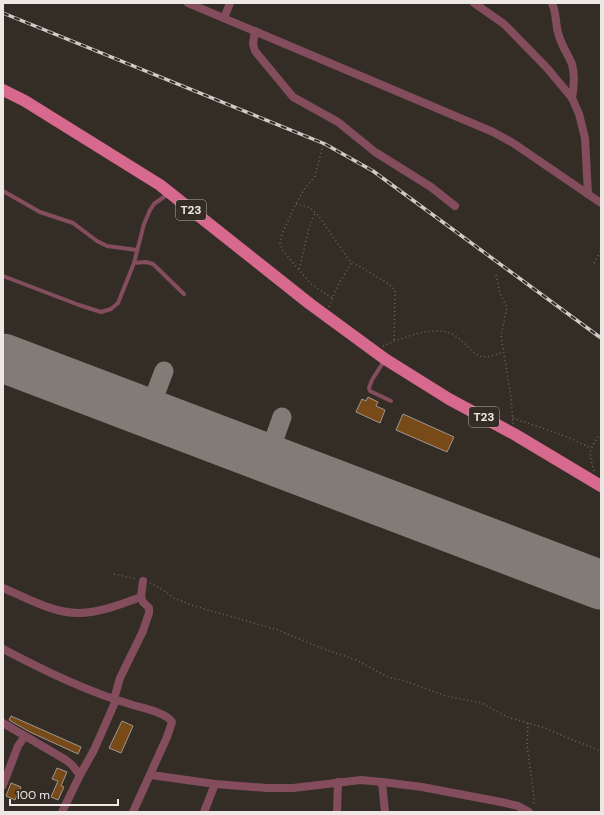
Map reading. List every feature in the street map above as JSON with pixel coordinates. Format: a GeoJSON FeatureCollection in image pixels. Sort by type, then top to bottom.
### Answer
{"type":"FeatureCollection","features":[{"type":"Feature","properties":{"kind":"main road","name":"T23"},"geometry":{"type":"LineString","coordinates":[[3,90],[25,101],[170,192],[326,316],[385,359],[449,399],[514,434],[600,485]]}},
{"type":"Feature","properties":{"kind":"street"},"geometry":{"type":"LineString","coordinates":[[188,3],[493,132],[513,143],[601,203]]}},
{"type":"Feature","properties":{"kind":"street"},"geometry":{"type":"LineString","coordinates":[[224,18],[230,3]]}},
{"type":"Feature","properties":{"kind":"street"},"geometry":{"type":"LineString","coordinates":[[474,3],[504,24],[547,68],[572,98],[579,114],[585,138],[588,194]]}},
{"type":"Feature","properties":{"kind":"street"},"geometry":{"type":"LineString","coordinates":[[552,3],[555,11],[558,35],[572,65],[574,87],[572,98]]}},
{"type":"Feature","properties":{"kind":"street"},"geometry":{"type":"LineString","coordinates":[[255,31],[253,44],[255,51],[292,97],[338,122],[375,152],[430,187],[455,206]]}},
{"type":"Feature","properties":{"kind":"street"},"geometry":{"type":"LineString","coordinates":[[62,812],[94,750],[115,700],[120,678],[143,631],[149,613],[148,608],[141,597],[143,580]]}},
{"type":"Feature","properties":{"kind":"street"},"geometry":{"type":"LineString","coordinates":[[3,588],[38,604],[60,611],[79,613],[97,611],[141,597]]}},
{"type":"Feature","properties":{"kind":"street"},"geometry":{"type":"LineString","coordinates":[[3,649],[71,682],[115,700],[152,711],[167,717],[172,722],[167,737],[133,812]]}},
{"type":"Feature","properties":{"kind":"street"},"geometry":{"type":"LineString","coordinates":[[3,723],[66,760],[80,775]]}},
{"type":"Feature","properties":{"kind":"street"},"geometry":{"type":"LineString","coordinates":[[3,785],[18,746],[25,736]]}},
{"type":"Feature","properties":{"kind":"street"},"geometry":{"type":"LineString","coordinates":[[150,775],[215,784],[293,788],[361,780],[382,782],[422,787],[501,802],[518,806],[529,812]]}},
{"type":"Feature","properties":{"kind":"street"},"geometry":{"type":"LineString","coordinates":[[337,812],[338,782]]}},
{"type":"Feature","properties":{"kind":"street"},"geometry":{"type":"LineString","coordinates":[[382,782],[385,812]]}},
{"type":"Feature","properties":{"kind":"street"},"geometry":{"type":"LineString","coordinates":[[204,812],[215,784]]}},
{"type":"Feature","properties":{"kind":"lane"},"geometry":{"type":"LineString","coordinates":[[3,191],[40,212],[73,223],[97,241],[107,246],[137,250]]}},
{"type":"Feature","properties":{"kind":"lane"},"geometry":{"type":"LineString","coordinates":[[3,276],[101,312],[111,309],[118,303],[134,263],[144,224],[150,210],[154,204],[170,192]]}},
{"type":"Feature","properties":{"kind":"lane"},"geometry":{"type":"LineString","coordinates":[[134,263],[146,262],[153,264],[184,294]]}},
{"type":"Feature","properties":{"kind":"lane"},"geometry":{"type":"LineString","coordinates":[[385,359],[372,380],[369,388],[370,392],[391,401]]}},
{"type":"Feature","properties":{"kind":"path"},"geometry":{"type":"LineString","coordinates":[[323,145],[315,176],[296,204],[282,234],[280,243],[283,252],[311,284],[332,298]]}},
{"type":"Feature","properties":{"kind":"path"},"geometry":{"type":"LineString","coordinates":[[296,204],[310,208],[315,213],[352,262],[389,284],[395,290],[394,341]]}},
{"type":"Feature","properties":{"kind":"path"},"geometry":{"type":"LineString","coordinates":[[299,269],[304,254],[308,229],[315,213]]}},
{"type":"Feature","properties":{"kind":"path"},"geometry":{"type":"LineString","coordinates":[[594,263],[601,251]]}},
{"type":"Feature","properties":{"kind":"path"},"geometry":{"type":"LineString","coordinates":[[326,316],[339,283],[352,262]]}},
{"type":"Feature","properties":{"kind":"path"},"geometry":{"type":"LineString","coordinates":[[496,275],[500,294],[507,307],[501,336],[505,356],[514,434]]}},
{"type":"Feature","properties":{"kind":"path"},"geometry":{"type":"LineString","coordinates":[[372,350],[394,341],[426,332],[445,331],[458,336],[475,354],[480,357],[503,352]]}},
{"type":"Feature","properties":{"kind":"path"},"geometry":{"type":"LineString","coordinates":[[513,418],[565,436],[591,448]]}},
{"type":"Feature","properties":{"kind":"path"},"geometry":{"type":"LineString","coordinates":[[600,485],[590,456],[591,448],[601,433]]}},
{"type":"Feature","properties":{"kind":"path"},"geometry":{"type":"LineString","coordinates":[[114,574],[152,583],[174,598],[191,605],[278,630],[318,647],[356,660],[388,677],[408,682],[446,696],[474,701],[507,717],[542,727],[601,751]]}},
{"type":"Feature","properties":{"kind":"path"},"geometry":{"type":"LineString","coordinates":[[528,723],[527,745],[534,798],[533,812]]}},
{"type":"Feature","properties":{"kind":"building"},"geometry":{"type":"Polygon","coordinates":[[[368,397],[378,402],[376,406],[385,410],[380,423],[356,412],[362,399],[366,401],[368,397]]]}},
{"type":"Feature","properties":{"kind":"building"},"geometry":{"type":"Polygon","coordinates":[[[403,414],[454,437],[447,452],[396,430],[403,414]]]}},
{"type":"Feature","properties":{"kind":"building"},"geometry":{"type":"Polygon","coordinates":[[[11,716],[81,747],[78,754],[30,732],[9,720],[11,716]]]}},
{"type":"Feature","properties":{"kind":"building"},"geometry":{"type":"Polygon","coordinates":[[[122,721],[133,726],[121,753],[109,748],[122,721]]]}},
{"type":"Feature","properties":{"kind":"building"},"geometry":{"type":"Polygon","coordinates":[[[57,768],[67,772],[61,786],[64,787],[58,800],[51,797],[58,781],[52,779],[57,768]]]}},
{"type":"Feature","properties":{"kind":"building"},"geometry":{"type":"Polygon","coordinates":[[[11,783],[21,787],[15,800],[6,796],[11,783]]]}},
{"type":"Feature","properties":{"kind":"taxiway"},"geometry":{"type":"LineString","coordinates":[[148,413],[164,371]]}},
{"type":"Feature","properties":{"kind":"taxiway"},"geometry":{"type":"LineString","coordinates":[[267,459],[282,417]]}},
{"type":"Feature","properties":{"kind":"runway"},"geometry":{"type":"LineString","coordinates":[[3,358],[601,585]]}},
{"type":"Feature","properties":{"kind":"railway"},"geometry":{"type":"LineString","coordinates":[[3,13],[325,144],[373,171],[601,338]]}}]}
